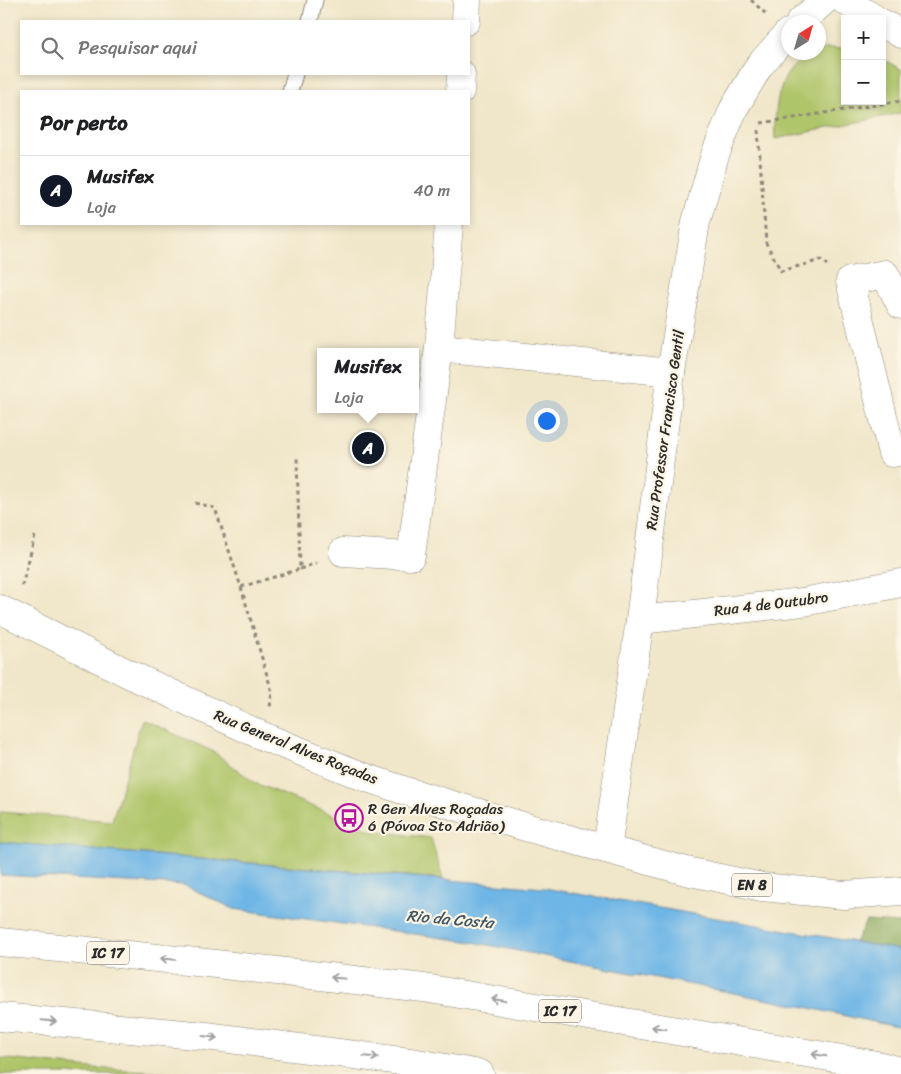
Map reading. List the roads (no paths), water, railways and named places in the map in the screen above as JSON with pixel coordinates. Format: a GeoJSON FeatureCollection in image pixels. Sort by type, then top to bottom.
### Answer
{"type":"FeatureCollection","features":[{"type":"Feature","properties":{"kind":"main road"},"geometry":{"type":"LineString","coordinates":[[466,20],[467,0]]}},
{"type":"Feature","properties":{"kind":"main road"},"geometry":{"type":"LineString","coordinates":[[808,15],[825,0]]}},
{"type":"Feature","properties":{"kind":"main road"},"geometry":{"type":"LineString","coordinates":[[844,0],[868,15]]}},
{"type":"Feature","properties":{"kind":"main road"},"geometry":{"type":"LineString","coordinates":[[886,25],[901,34]]}},
{"type":"Feature","properties":{"kind":"main road","name":"Rua Professor Francisco Gentil"},"geometry":{"type":"LineString","coordinates":[[607,849],[640,620],[671,372],[696,222],[714,154],[733,110],[759,66],[781,41]]}},
{"type":"Feature","properties":{"kind":"main road"},"geometry":{"type":"LineString","coordinates":[[460,90],[461,75]]}},
{"type":"Feature","properties":{"kind":"main road"},"geometry":{"type":"LineString","coordinates":[[343,552],[411,556],[439,348],[449,225]]}},
{"type":"Feature","properties":{"kind":"main road"},"geometry":{"type":"LineString","coordinates":[[901,305],[885,274],[850,281],[892,453],[901,451]]}},
{"type":"Feature","properties":{"kind":"main road"},"geometry":{"type":"LineString","coordinates":[[439,348],[671,372]]}},
{"type":"Feature","properties":{"kind":"main road","name":"Rua 4 de Outubro"},"geometry":{"type":"LineString","coordinates":[[640,620],[803,602],[901,584]]}},
{"type":"Feature","properties":{"kind":"main road","name":"Rua General Alves Roçadas"},"geometry":{"type":"LineString","coordinates":[[7,612],[129,674],[267,738],[367,778],[529,828],[607,849]]}},
{"type":"Feature","properties":{"kind":"main road","name":"EN 8"},"geometry":{"type":"LineString","coordinates":[[607,849],[686,871],[762,887],[844,895],[901,891]]}},
{"type":"Feature","properties":{"kind":"main road","name":"IC 17"},"geometry":{"type":"LineString","coordinates":[[0,942],[424,988],[877,1065],[901,1071]]}},
{"type":"Feature","properties":{"kind":"main road"},"geometry":{"type":"LineString","coordinates":[[0,1017],[206,1036],[417,1063],[480,1074]]}},
{"type":"Feature","properties":{"kind":"lane"},"geometry":{"type":"LineString","coordinates":[[310,20],[315,0]]}},
{"type":"Feature","properties":{"kind":"lane"},"geometry":{"type":"LineString","coordinates":[[290,90],[295,75]]}},
{"type":"Feature","properties":{"kind":"water","name":"Rio da Costa"},"geometry":{"type":"Polygon","coordinates":[[[0,842],[544,888],[901,950],[901,1028],[805,1007],[473,942],[234,909],[184,885],[0,875],[0,842]]]}},
{"type":"Feature","properties":{"kind":"place","name":"Musifex"},"geometry":{"type":"Point","coordinates":[368,448]}},
{"type":"Feature","properties":{"kind":"place","name":"R Gen Alves Roçadas 6 (Póvoa Sto Adrião)"},"geometry":{"type":"Point","coordinates":[349,818]}}]}
